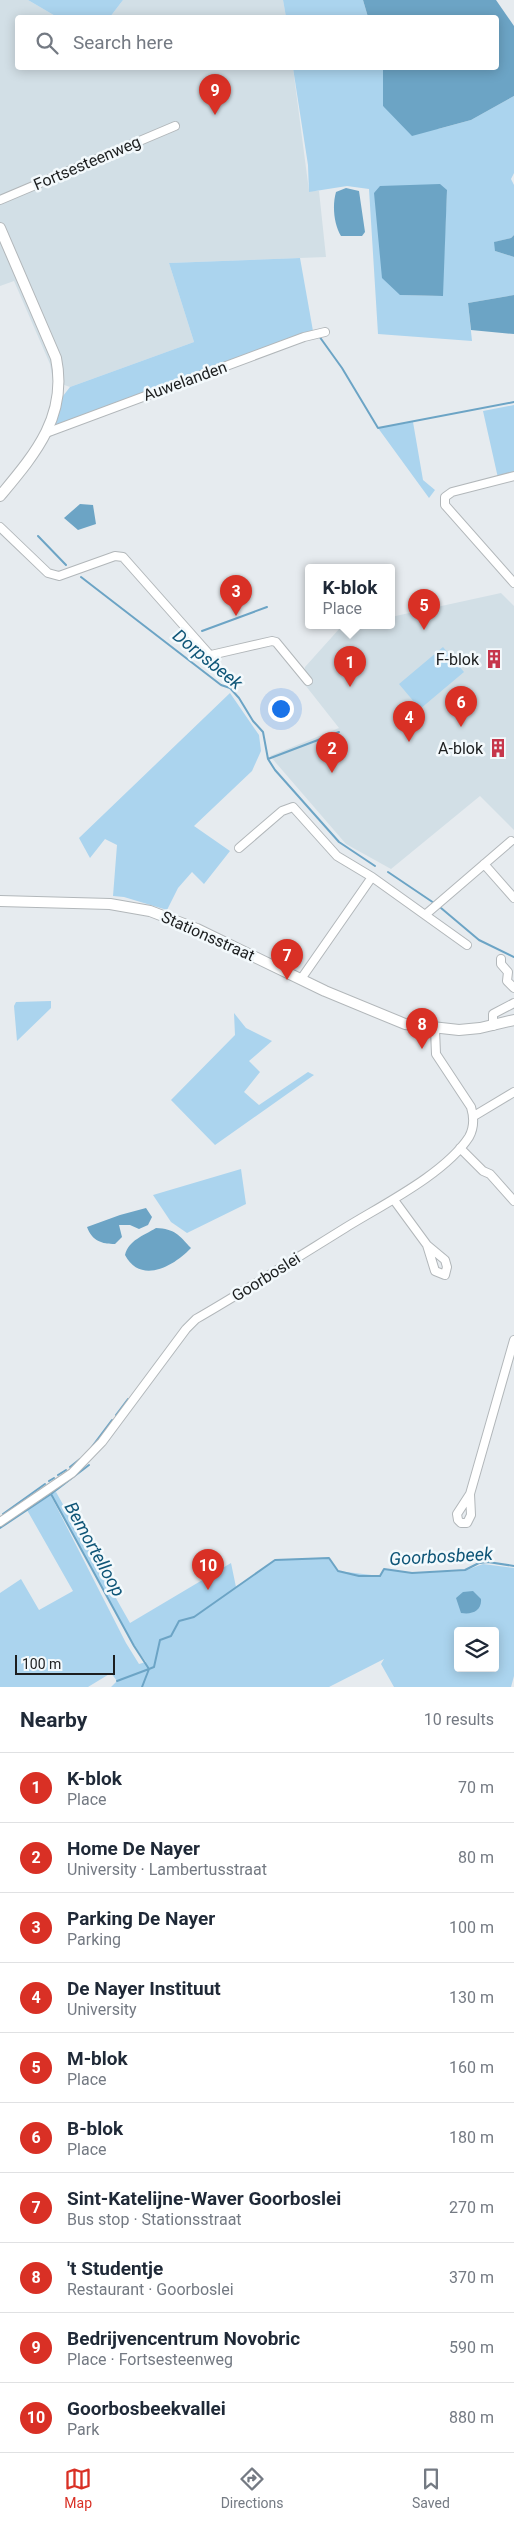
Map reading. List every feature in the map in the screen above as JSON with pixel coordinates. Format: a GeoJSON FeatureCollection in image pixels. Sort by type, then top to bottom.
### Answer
{"type":"FeatureCollection","features":[{"type":"Feature","properties":{"kind":"street","name":"Fortsesteenweg"},"geometry":{"type":"LineString","coordinates":[[0,200],[175,126]]}},
{"type":"Feature","properties":{"kind":"street"},"geometry":{"type":"LineString","coordinates":[[0,228],[56,358],[60,379],[59,396],[46,433],[22,470],[0,496]]}},
{"type":"Feature","properties":{"kind":"street","name":"Auwelanden"},"geometry":{"type":"LineString","coordinates":[[46,433],[304,337],[325,332]]}},
{"type":"Feature","properties":{"kind":"street"},"geometry":{"type":"LineString","coordinates":[[514,476],[452,492],[445,497],[445,505],[514,583]]}},
{"type":"Feature","properties":{"kind":"street"},"geometry":{"type":"LineString","coordinates":[[0,527],[48,573],[59,576],[116,556],[123,557],[208,653],[211,655],[272,641],[276,642],[308,681]]}},
{"type":"Feature","properties":{"kind":"street"},"geometry":{"type":"LineString","coordinates":[[239,848],[282,810],[293,808],[337,856],[372,877],[467,945]]}},
{"type":"Feature","properties":{"kind":"street"},"geometry":{"type":"LineString","coordinates":[[425,915],[511,841]]}},
{"type":"Feature","properties":{"kind":"street"},"geometry":{"type":"LineString","coordinates":[[484,864],[514,898]]}},
{"type":"Feature","properties":{"kind":"street"},"geometry":{"type":"LineString","coordinates":[[301,979],[372,877]]}},
{"type":"Feature","properties":{"kind":"street","name":"Stationsstraat"},"geometry":{"type":"LineString","coordinates":[[0,901],[110,904],[150,911],[197,929],[392,1020],[435,1029],[459,1030],[493,1026],[514,1020]]}},
{"type":"Feature","properties":{"kind":"street"},"geometry":{"type":"LineString","coordinates":[[501,959],[501,964],[508,972],[506,981],[514,988]]}},
{"type":"Feature","properties":{"kind":"street"},"geometry":{"type":"LineString","coordinates":[[493,1026],[494,1014],[514,1003]]}},
{"type":"Feature","properties":{"kind":"street"},"geometry":{"type":"LineString","coordinates":[[435,1029],[436,1054],[471,1107],[474,1116],[514,1092]]}},
{"type":"Feature","properties":{"kind":"street","name":"Goorboslei"},"geometry":{"type":"LineString","coordinates":[[0,1522],[72,1473],[87,1459],[102,1442],[186,1329],[196,1319],[394,1200],[438,1168],[460,1148],[470,1135],[474,1116]]}},
{"type":"Feature","properties":{"kind":"street"},"geometry":{"type":"LineString","coordinates":[[460,1148],[483,1171],[490,1174],[514,1201]]}},
{"type":"Feature","properties":{"kind":"street"},"geometry":{"type":"LineString","coordinates":[[394,1200],[427,1245]]}},
{"type":"Feature","properties":{"kind":"street"},"geometry":{"type":"LineString","coordinates":[[470,1494],[514,1340]]}},
{"type":"Feature","properties":{"kind":"shaded area"},"geometry":{"type":"Polygon","coordinates":[[[0,0],[28,0],[54,15],[15,15],[15,70],[293,70],[309,191],[319,191],[326,257],[169,263],[194,342],[70,387],[53,381],[50,364],[14,281],[0,286],[0,0]]]}},
{"type":"Feature","properties":{"kind":"shaded area"},"geometry":{"type":"Polygon","coordinates":[[[28,0],[123,0],[112,15],[54,15],[28,0]]]}},
{"type":"Feature","properties":{"kind":"shaded area"},"geometry":{"type":"Polygon","coordinates":[[[123,0],[283,0],[286,15],[112,15],[123,0]]]}},
{"type":"Feature","properties":{"kind":"shaded area"},"geometry":{"type":"Polygon","coordinates":[[[283,0],[363,0],[367,15],[286,15],[283,0]]]}},
{"type":"Feature","properties":{"kind":"shaded area"},"geometry":{"type":"Polygon","coordinates":[[[363,0],[496,0],[514,26],[514,96],[471,120],[412,136],[383,106],[383,70],[499,70],[499,15],[367,15],[363,0]]]}},
{"type":"Feature","properties":{"kind":"shaded area"},"geometry":{"type":"Polygon","coordinates":[[[293,70],[383,70],[383,106],[438,129],[471,120],[514,96],[514,173],[511,179],[514,185],[514,235],[511,238],[495,242],[495,251],[514,257],[514,295],[468,303],[472,341],[378,334],[369,189],[347,186],[309,192],[308,165],[293,70]],[[447,190],[400,295],[442,296],[447,190]]]}},
{"type":"Feature","properties":{"kind":"shaded area"},"geometry":{"type":"Polygon","coordinates":[[[440,184],[447,190],[443,296],[400,295],[382,278],[374,193],[380,186],[440,184]]]}},
{"type":"Feature","properties":{"kind":"shaded area"},"geometry":{"type":"Polygon","coordinates":[[[346,188],[359,191],[365,232],[362,236],[341,236],[335,220],[336,192],[346,188]]]}},
{"type":"Feature","properties":{"kind":"shaded area"},"geometry":{"type":"Polygon","coordinates":[[[514,235],[514,257],[495,251],[494,242],[511,238],[514,235]]]}},
{"type":"Feature","properties":{"kind":"shaded area"},"geometry":{"type":"Polygon","coordinates":[[[300,258],[313,331],[295,336],[55,426],[63,396],[70,387],[194,342],[169,263],[300,258]]]}},
{"type":"Feature","properties":{"kind":"shaded area"},"geometry":{"type":"Polygon","coordinates":[[[514,295],[514,334],[471,330],[468,303],[514,295]]]}},
{"type":"Feature","properties":{"kind":"shaded area"},"geometry":{"type":"Polygon","coordinates":[[[514,405],[514,473],[498,478],[483,411],[514,405]]]}},
{"type":"Feature","properties":{"kind":"shaded area"},"geometry":{"type":"Polygon","coordinates":[[[413,422],[423,480],[435,490],[429,498],[378,428],[413,422]]]}},
{"type":"Feature","properties":{"kind":"shaded area"},"geometry":{"type":"Polygon","coordinates":[[[80,504],[93,505],[96,524],[78,530],[64,518],[80,504]]]}},
{"type":"Feature","properties":{"kind":"shaded area"},"geometry":{"type":"Polygon","coordinates":[[[501,593],[514,606],[514,830],[480,796],[391,869],[346,844],[270,756],[339,728],[302,681],[305,667],[339,629],[395,629],[395,616],[501,593]]]}},
{"type":"Feature","properties":{"kind":"shaded area"},"geometry":{"type":"Polygon","coordinates":[[[443,647],[464,672],[420,709],[399,684],[443,647]]]}},
{"type":"Feature","properties":{"kind":"shaded area"},"geometry":{"type":"Polygon","coordinates":[[[230,693],[259,735],[261,751],[252,771],[194,826],[230,851],[204,884],[192,872],[178,888],[167,910],[124,897],[113,896],[117,845],[105,839],[90,858],[79,838],[230,693]]]}},
{"type":"Feature","properties":{"kind":"shaded area"},"geometry":{"type":"Polygon","coordinates":[[[51,1001],[51,1008],[17,1041],[14,1006],[16,1002],[51,1001]]]}},
{"type":"Feature","properties":{"kind":"shaded area"},"geometry":{"type":"Polygon","coordinates":[[[234,1013],[246,1028],[272,1041],[249,1061],[260,1072],[244,1092],[259,1105],[308,1072],[314,1075],[215,1145],[171,1100],[235,1035],[234,1013]]]}},
{"type":"Feature","properties":{"kind":"shaded area"},"geometry":{"type":"Polygon","coordinates":[[[241,1169],[246,1204],[187,1233],[171,1222],[153,1195],[241,1169]]]}},
{"type":"Feature","properties":{"kind":"shaded area"},"geometry":{"type":"Polygon","coordinates":[[[146,1208],[152,1217],[148,1225],[139,1229],[130,1225],[119,1225],[122,1237],[115,1244],[98,1241],[92,1236],[87,1227],[120,1215],[146,1208]]]}},
{"type":"Feature","properties":{"kind":"shaded area"},"geometry":{"type":"Polygon","coordinates":[[[156,1228],[168,1230],[176,1234],[191,1248],[176,1261],[158,1270],[148,1271],[140,1269],[132,1264],[125,1255],[137,1239],[156,1228]]]}},
{"type":"Feature","properties":{"kind":"shaded area"},"geometry":{"type":"Polygon","coordinates":[[[56,1492],[130,1623],[231,1563],[236,1587],[275,1560],[329,1558],[338,1571],[380,1576],[384,1569],[412,1573],[464,1571],[483,1564],[514,1568],[514,1676],[511,1687],[394,1687],[381,1664],[384,1659],[329,1687],[111,1687],[117,1681],[111,1673],[88,1687],[0,1687],[0,1593],[21,1579],[39,1610],[73,1591],[27,1510],[50,1494],[126,1643],[139,1664],[146,1662],[133,1644],[51,1494],[56,1492]]]}},
{"type":"Feature","properties":{"kind":"shaded area"},"geometry":{"type":"Polygon","coordinates":[[[473,1591],[481,1599],[480,1607],[472,1613],[461,1613],[456,1598],[463,1592],[473,1591]]]}},
{"type":"Feature","properties":{"kind":"waterway"},"geometry":{"type":"LineString","coordinates":[[319,336],[342,368],[378,428],[514,402]]}},
{"type":"Feature","properties":{"kind":"waterway","name":"Dorpsbeek"},"geometry":{"type":"LineString","coordinates":[[38,536],[66,565]]}},
{"type":"Feature","properties":{"kind":"waterway","name":"Dorpsbeek"},"geometry":{"type":"LineString","coordinates":[[81,577],[221,685],[230,688],[263,732],[268,759],[275,770],[339,842],[375,866]]}},
{"type":"Feature","properties":{"kind":"waterway"},"geometry":{"type":"LineString","coordinates":[[202,631],[267,607]]}},
{"type":"Feature","properties":{"kind":"waterway"},"geometry":{"type":"LineString","coordinates":[[268,759],[339,732]]}},
{"type":"Feature","properties":{"kind":"waterway","name":"Dorpsbeek"},"geometry":{"type":"LineString","coordinates":[[388,872],[434,903]]}},
{"type":"Feature","properties":{"kind":"waterway","name":"Dorpsbeek"},"geometry":{"type":"LineString","coordinates":[[441,908],[479,940],[514,957]]}},
{"type":"Feature","properties":{"kind":"waterway"},"geometry":{"type":"LineString","coordinates":[[116,1415],[128,1399]]}},
{"type":"Feature","properties":{"kind":"waterway"},"geometry":{"type":"LineString","coordinates":[[91,1448],[112,1420]]}},
{"type":"Feature","properties":{"kind":"waterway"},"geometry":{"type":"LineString","coordinates":[[70,1467],[80,1459]]}},
{"type":"Feature","properties":{"kind":"waterway"},"geometry":{"type":"LineString","coordinates":[[51,1494],[89,1465]]}},
{"type":"Feature","properties":{"kind":"waterway"},"geometry":{"type":"LineString","coordinates":[[58,1475],[66,1470]]}},
{"type":"Feature","properties":{"kind":"waterway"},"geometry":{"type":"LineString","coordinates":[[49,1481],[54,1478]]}},
{"type":"Feature","properties":{"kind":"waterway"},"geometry":{"type":"LineString","coordinates":[[3,1514],[45,1484]]}},
{"type":"Feature","properties":{"kind":"waterway","name":"Bemortelloop"},"geometry":{"type":"LineString","coordinates":[[0,1528],[51,1494],[134,1646],[149,1669]]}},
{"type":"Feature","properties":{"kind":"waterway","name":"Goorbosbeek"},"geometry":{"type":"LineString","coordinates":[[142,1687],[149,1669],[154,1667],[160,1640],[171,1636],[179,1621],[194,1617],[275,1560],[329,1558],[338,1571],[359,1576],[380,1576],[384,1569],[412,1573],[465,1570],[479,1563],[488,1562],[514,1566]]}},
{"type":"Feature","properties":{"kind":"waterway"},"geometry":{"type":"LineString","coordinates":[[117,1681],[149,1669]]}},
{"type":"Feature","properties":{"kind":"place","name":"Bedrijvencentrum Novobric"},"geometry":{"type":"Point","coordinates":[215,115]}},
{"type":"Feature","properties":{"kind":"place","name":"Parking De Nayer"},"geometry":{"type":"Point","coordinates":[236,616]}},
{"type":"Feature","properties":{"kind":"place","name":"M-blok"},"geometry":{"type":"Point","coordinates":[424,630]}},
{"type":"Feature","properties":{"kind":"place","name":"F-blok"},"geometry":{"type":"Point","coordinates":[494,659]}},
{"type":"Feature","properties":{"kind":"place","name":"K-blok"},"geometry":{"type":"Point","coordinates":[350,687]}},
{"type":"Feature","properties":{"kind":"place","name":"B-blok"},"geometry":{"type":"Point","coordinates":[461,727]}},
{"type":"Feature","properties":{"kind":"place","name":"De Nayer Instituut"},"geometry":{"type":"Point","coordinates":[409,742]}},
{"type":"Feature","properties":{"kind":"place","name":"A-blok"},"geometry":{"type":"Point","coordinates":[498,748]}},
{"type":"Feature","properties":{"kind":"place","name":"Home De Nayer"},"geometry":{"type":"Point","coordinates":[332,773]}},
{"type":"Feature","properties":{"kind":"place","name":"Sint-Katelijne-Waver Goorboslei"},"geometry":{"type":"Point","coordinates":[287,980]}},
{"type":"Feature","properties":{"kind":"place","name":"'t Studentje"},"geometry":{"type":"Point","coordinates":[422,1049]}},
{"type":"Feature","properties":{"kind":"place","name":"Goorbosbeekvallei"},"geometry":{"type":"Point","coordinates":[208,1590]}}]}
